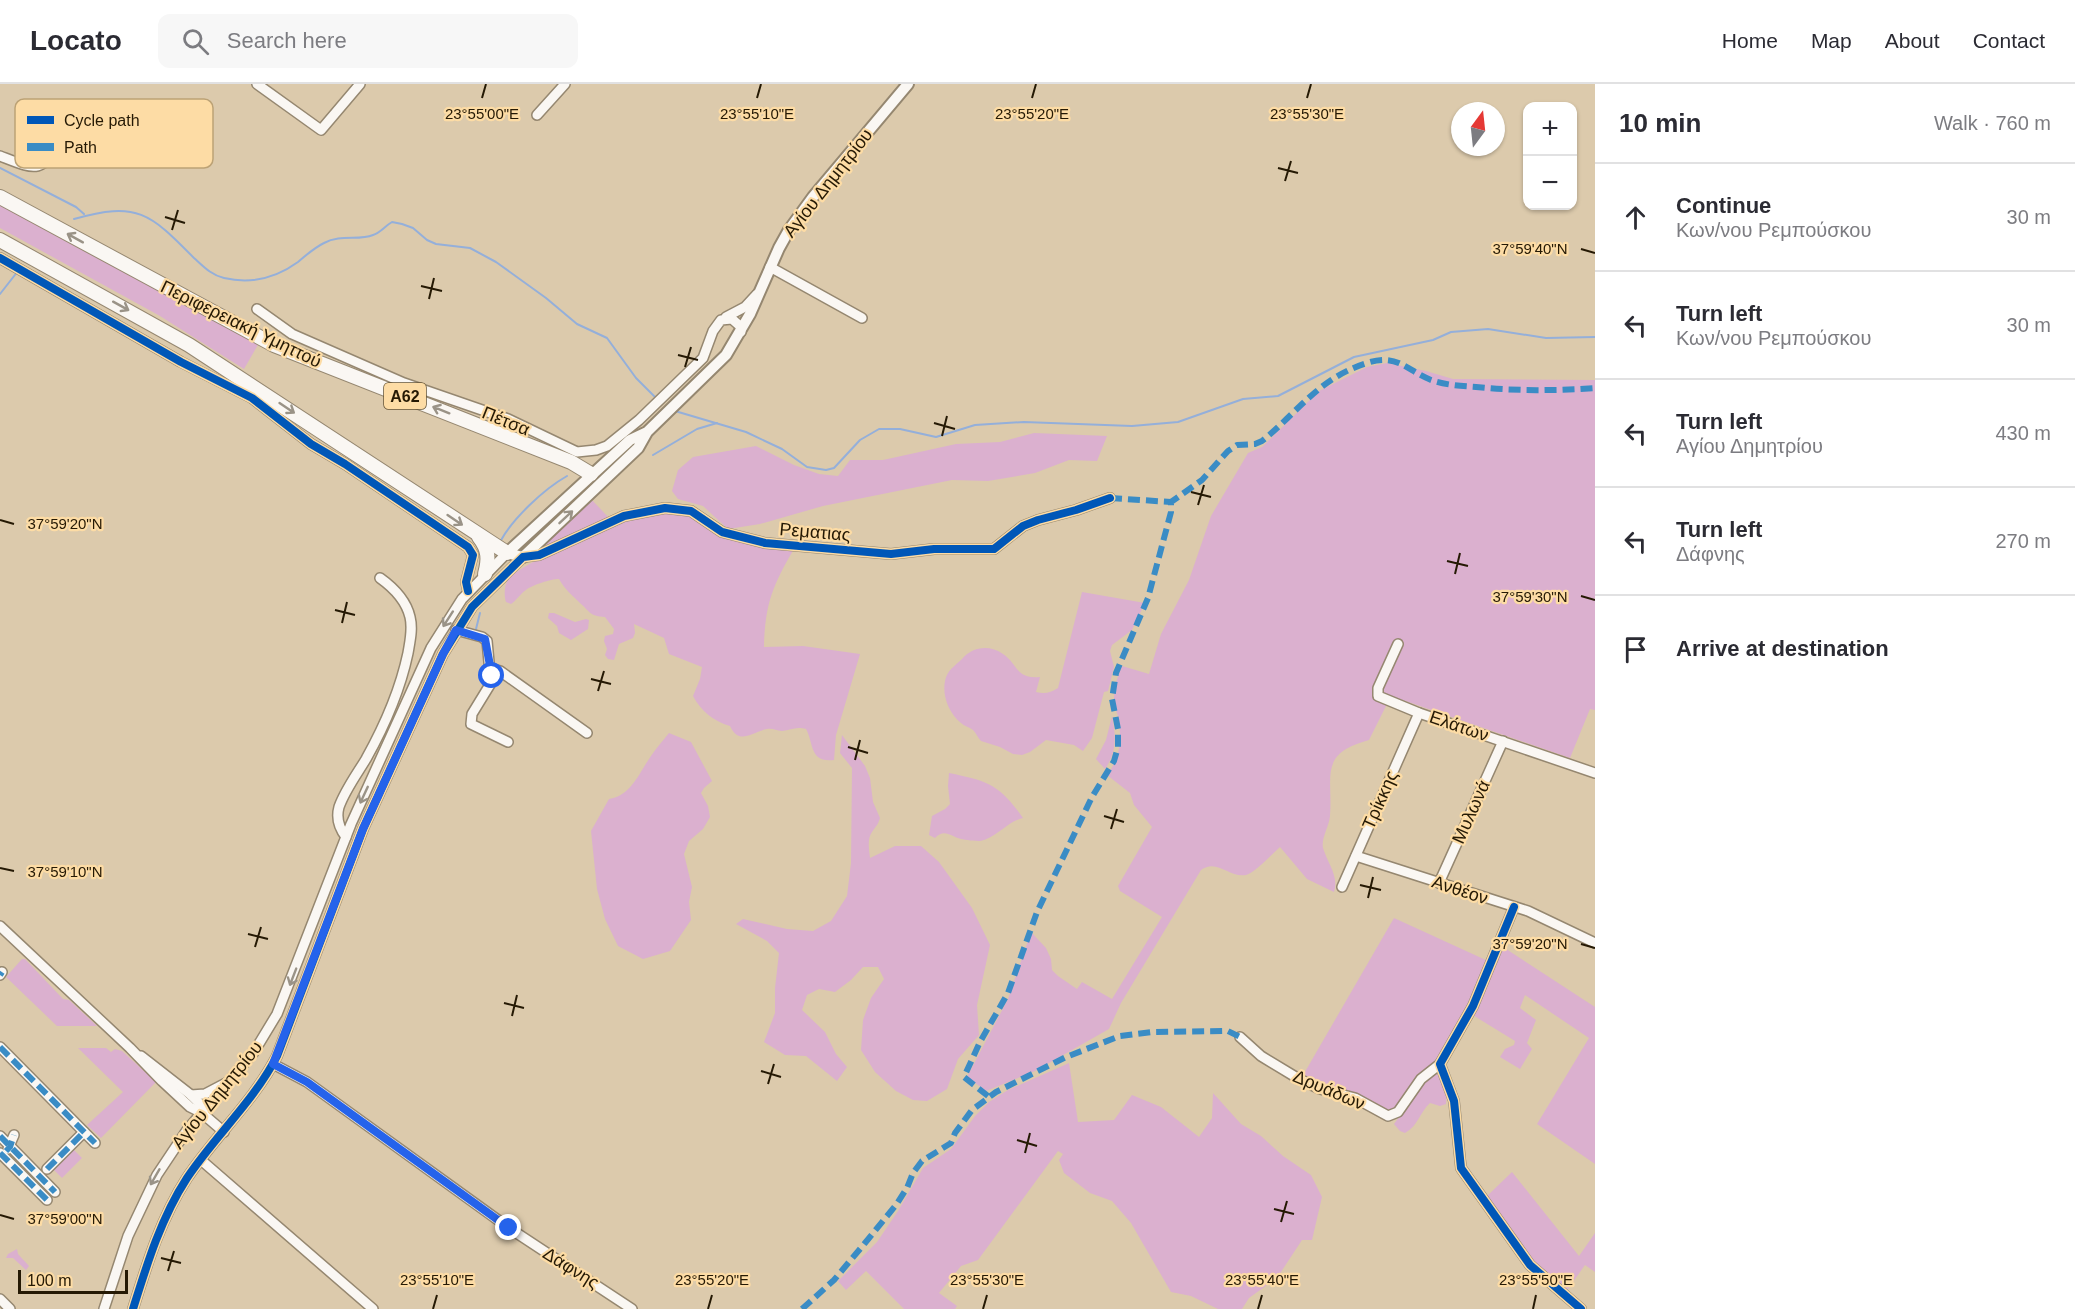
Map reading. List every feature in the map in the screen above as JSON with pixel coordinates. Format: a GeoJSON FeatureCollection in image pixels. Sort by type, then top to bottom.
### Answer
{"type":"FeatureCollection","features":[{"type":"Feature","properties":{"kind":"highway","name":"Περιφερειακή Υμηττού"},"geometry":{"type":"LineString","coordinates":[[0,197],[274,345],[562,458],[578,465],[595,479]]}},
{"type":"Feature","properties":{"kind":"highway"},"geometry":{"type":"LineString","coordinates":[[0,240],[189,345],[507,553]]}},
{"type":"Feature","properties":{"kind":"highway"},"geometry":{"type":"LineString","coordinates":[[478,535],[487,550],[488,561],[485,574]]}},
{"type":"Feature","properties":{"kind":"main road","name":"Αγίου Δημητρίου"},"geometry":{"type":"LineString","coordinates":[[761,290],[779,248],[800,213],[908,84]]}},
{"type":"Feature","properties":{"kind":"main road"},"geometry":{"type":"LineString","coordinates":[[507,553],[523,557],[630,440],[647,432],[705,377],[726,355],[741,332],[761,290]]}},
{"type":"Feature","properties":{"kind":"main road","name":"Αγίου Δημητρίου"},"geometry":{"type":"LineString","coordinates":[[507,553],[547,514],[595,479]]}},
{"type":"Feature","properties":{"kind":"street"},"geometry":{"type":"LineString","coordinates":[[257,84],[321,130],[360,84]]}},
{"type":"Feature","properties":{"kind":"street"},"geometry":{"type":"LineString","coordinates":[[537,115],[565,84]]}},
{"type":"Feature","properties":{"kind":"street"},"geometry":{"type":"LineString","coordinates":[[0,156],[15,161]]}},
{"type":"Feature","properties":{"kind":"street"},"geometry":{"type":"LineString","coordinates":[[0,258],[181,362],[252,398],[310,444],[345,464],[468,547],[472,555],[466,582],[468,591]]}},
{"type":"Feature","properties":{"kind":"street"},"geometry":{"type":"LineString","coordinates":[[770,267],[862,318]]}},
{"type":"Feature","properties":{"kind":"street"},"geometry":{"type":"LineString","coordinates":[[719,323],[745,307],[761,290]]}},
{"type":"Feature","properties":{"kind":"street","name":"Πέτσα"},"geometry":{"type":"LineString","coordinates":[[257,309],[292,334],[404,383],[508,419],[577,452],[607,446],[639,420],[697,365],[708,348],[719,323]]}},
{"type":"Feature","properties":{"kind":"street"},"geometry":{"type":"LineString","coordinates":[[719,323],[741,332]]}},
{"type":"Feature","properties":{"kind":"street","name":"Ρεματιας"},"geometry":{"type":"LineString","coordinates":[[523,557],[539,555],[624,516],[665,508],[691,511],[722,532],[765,543],[891,554],[934,549],[994,549],[1023,526],[1110,498]]}},
{"type":"Feature","properties":{"kind":"street","name":"Αγίου Δημητρίου"},"geometry":{"type":"LineString","coordinates":[[104,1309],[123,1248],[144,1198],[171,1152],[254,1052],[277,1014],[346,837],[431,648],[468,591],[507,553]]}},
{"type":"Feature","properties":{"kind":"street","name":"Αγίου Δημητρίου"},"geometry":{"type":"LineString","coordinates":[[133,1309],[163,1222],[187,1178],[256,1091],[273,1064],[363,829],[443,654],[456,630],[481,596],[523,557]]}},
{"type":"Feature","properties":{"kind":"street"},"geometry":{"type":"LineString","coordinates":[[346,837],[339,824],[339,807],[375,743],[395,701],[411,639],[412,627],[408,610],[398,593],[380,578]]}},
{"type":"Feature","properties":{"kind":"street"},"geometry":{"type":"LineString","coordinates":[[456,630],[485,639],[490,668],[490,687],[472,714],[470,721],[474,727],[508,742]]}},
{"type":"Feature","properties":{"kind":"street","name":"Ελάτων"},"geometry":{"type":"LineString","coordinates":[[1398,644],[1377,692],[1378,696],[1419,713],[1595,772]]}},
{"type":"Feature","properties":{"kind":"street"},"geometry":{"type":"LineString","coordinates":[[490,668],[500,671],[587,733]]}},
{"type":"Feature","properties":{"kind":"street","name":"Τρίκκης"},"geometry":{"type":"LineString","coordinates":[[1341,887],[1419,713]]}},
{"type":"Feature","properties":{"kind":"street","name":"Μυλωνά"},"geometry":{"type":"LineString","coordinates":[[1439,883],[1503,741]]}},
{"type":"Feature","properties":{"kind":"street","name":"Ανθέον"},"geometry":{"type":"LineString","coordinates":[[1356,856],[1528,911],[1595,943]]}},
{"type":"Feature","properties":{"kind":"street","name":"Δρυάδων"},"geometry":{"type":"LineString","coordinates":[[1240,1037],[1261,1056],[1299,1079],[1320,1089],[1355,1098],[1385,1116],[1391,1116],[1398,1112],[1421,1079],[1440,1064],[1473,1006],[1514,907]]}},
{"type":"Feature","properties":{"kind":"street"},"geometry":{"type":"LineString","coordinates":[[0,926],[185,1103],[202,1113],[224,1132]]}},
{"type":"Feature","properties":{"kind":"street"},"geometry":{"type":"LineString","coordinates":[[130,1048],[159,1068],[199,1102],[202,1113]]}},
{"type":"Feature","properties":{"kind":"street"},"geometry":{"type":"LineString","coordinates":[[2,1051],[95,1143]]}},
{"type":"Feature","properties":{"kind":"street","name":"Δάφνης"},"geometry":{"type":"LineString","coordinates":[[273,1064],[307,1082],[509,1228],[632,1309]]}},
{"type":"Feature","properties":{"kind":"street"},"geometry":{"type":"LineString","coordinates":[[1440,1064],[1454,1101],[1461,1168],[1530,1265],[1581,1309]]}},
{"type":"Feature","properties":{"kind":"street"},"geometry":{"type":"LineString","coordinates":[[191,1095],[205,1094],[228,1082]]}},
{"type":"Feature","properties":{"kind":"street"},"geometry":{"type":"LineString","coordinates":[[47,1169],[84,1132]]}},
{"type":"Feature","properties":{"kind":"street"},"geometry":{"type":"LineString","coordinates":[[14,1135],[10,1147],[1,1154],[47,1200]]}},
{"type":"Feature","properties":{"kind":"street"},"geometry":{"type":"LineString","coordinates":[[0,1136],[55,1192]]}},
{"type":"Feature","properties":{"kind":"street"},"geometry":{"type":"LineString","coordinates":[[201,1160],[373,1309]]}},
{"type":"Feature","properties":{"kind":"street"},"geometry":{"type":"LineString","coordinates":[[0,1299],[10,1309]]}},
{"type":"Feature","properties":{"kind":"shaded area"},"geometry":{"type":"Polygon","coordinates":[[[0,204],[259,343],[244,369],[160,316],[0,228],[0,204]]]}},
{"type":"Feature","properties":{"kind":"shaded area"},"geometry":{"type":"Polygon","coordinates":[[[1387,363],[1453,379],[1595,380],[1595,710],[1590,709],[1570,758],[1391,696],[1369,740],[1342,752],[1335,759],[1332,768],[1330,816],[1323,848],[1334,875],[1334,892],[1307,879],[1280,847],[1250,874],[1234,874],[1212,866],[1201,870],[1121,1003],[1109,1029],[1035,1071],[986,1091],[967,1077],[1008,999],[1031,932],[1046,948],[1051,959],[1052,970],[1058,976],[1077,989],[1082,982],[1112,999],[1162,917],[1120,891],[1118,886],[1152,827],[1134,805],[1130,793],[1107,775],[1118,754],[1120,740],[1114,698],[1116,681],[1122,666],[1149,674],[1161,634],[1189,580],[1211,516],[1248,453],[1262,447],[1319,391],[1367,367],[1387,363]]]}},
{"type":"Feature","properties":{"kind":"shaded area"},"geometry":{"type":"Polygon","coordinates":[[[1034,433],[1107,436],[1097,461],[1069,460],[1035,473],[988,481],[952,480],[823,506],[760,524],[728,529],[703,506],[678,499],[672,491],[678,470],[693,457],[756,446],[794,465],[819,474],[838,476],[850,460],[883,460],[956,444],[1000,442],[1034,433]]]}},
{"type":"Feature","properties":{"kind":"shaded area"},"geometry":{"type":"Polygon","coordinates":[[[592,500],[609,518],[537,551],[592,500]]]}},
{"type":"Feature","properties":{"kind":"shaded area"},"geometry":{"type":"Polygon","coordinates":[[[687,513],[717,532],[795,547],[781,572],[768,606],[764,647],[803,646],[860,654],[836,735],[834,760],[826,760],[816,755],[806,729],[796,728],[782,731],[769,729],[742,737],[737,735],[730,726],[708,715],[693,696],[702,667],[669,654],[664,638],[634,624],[633,638],[619,644],[614,660],[608,659],[605,655],[607,649],[605,636],[613,634],[614,629],[605,617],[589,612],[559,579],[533,586],[511,604],[506,602],[505,591],[508,580],[543,557],[622,521],[639,516],[687,513]]]}},
{"type":"Feature","properties":{"kind":"shaded area"},"geometry":{"type":"Polygon","coordinates":[[[1082,592],[1145,603],[1132,630],[1112,645],[1110,651],[1114,667],[1108,691],[1104,692],[1092,738],[1083,751],[1074,745],[1046,740],[1022,755],[1013,754],[981,741],[973,730],[957,719],[947,704],[944,687],[949,671],[966,655],[981,648],[987,648],[1003,654],[1022,674],[1040,677],[1036,692],[1047,693],[1058,688],[1082,592]]]}},
{"type":"Feature","properties":{"kind":"shaded area"},"geometry":{"type":"Polygon","coordinates":[[[549,613],[575,622],[589,620],[588,629],[571,640],[559,633],[557,626],[548,618],[549,613]]]}},
{"type":"Feature","properties":{"kind":"shaded area"},"geometry":{"type":"Polygon","coordinates":[[[1112,716],[1115,743],[1112,756],[1105,769],[1096,759],[1106,740],[1112,716]]]}},
{"type":"Feature","properties":{"kind":"shaded area"},"geometry":{"type":"Polygon","coordinates":[[[669,733],[691,742],[712,781],[701,793],[708,806],[710,817],[703,829],[689,841],[684,854],[692,887],[689,902],[691,920],[670,951],[643,959],[618,946],[605,919],[597,889],[591,831],[609,799],[629,789],[669,733]]]}},
{"type":"Feature","properties":{"kind":"shaded area"},"geometry":{"type":"Polygon","coordinates":[[[842,735],[865,766],[870,778],[873,802],[880,818],[869,838],[870,858],[895,846],[921,846],[939,862],[972,908],[990,945],[977,1005],[979,1035],[958,1059],[947,1089],[927,1101],[913,1100],[896,1091],[875,1072],[861,1050],[863,1020],[871,998],[884,979],[878,967],[863,967],[835,992],[819,989],[807,995],[802,1010],[825,1032],[836,1054],[847,1067],[837,1081],[806,1056],[785,1055],[764,1042],[775,1013],[779,953],[767,941],[736,924],[743,919],[787,929],[813,931],[831,921],[847,896],[851,863],[852,768],[840,753],[842,735]]]}},
{"type":"Feature","properties":{"kind":"shaded area"},"geometry":{"type":"Polygon","coordinates":[[[949,773],[992,786],[1007,798],[1023,818],[986,840],[961,839],[945,833],[935,838],[929,835],[932,816],[950,804],[949,773]]]}},
{"type":"Feature","properties":{"kind":"shaded area"},"geometry":{"type":"Polygon","coordinates":[[[1394,918],[1488,961],[1479,985],[1438,1062],[1397,1109],[1387,1114],[1302,1077],[1394,918]]]}},
{"type":"Feature","properties":{"kind":"shaded area"},"geometry":{"type":"Polygon","coordinates":[[[1500,945],[1595,1007],[1595,1164],[1537,1124],[1589,1038],[1525,995],[1520,1008],[1536,1020],[1527,1043],[1532,1049],[1520,1069],[1500,1057],[1505,1049],[1514,1045],[1515,1041],[1471,1014],[1500,945]]]}},
{"type":"Feature","properties":{"kind":"shaded area"},"geometry":{"type":"Polygon","coordinates":[[[22,959],[25,959],[63,999],[69,1000],[97,1026],[57,1026],[6,977],[22,959]]]}},
{"type":"Feature","properties":{"kind":"shaded area"},"geometry":{"type":"Polygon","coordinates":[[[78,1048],[106,1048],[111,1052],[115,1049],[122,1051],[156,1082],[101,1138],[87,1125],[123,1092],[78,1048]]]}},
{"type":"Feature","properties":{"kind":"shaded area"},"geometry":{"type":"Polygon","coordinates":[[[1069,1063],[1078,1122],[1114,1120],[1132,1095],[1161,1107],[1199,1137],[1212,1118],[1213,1093],[1241,1124],[1261,1136],[1283,1156],[1311,1175],[1322,1197],[1312,1240],[1302,1240],[1277,1278],[1249,1298],[1242,1309],[1218,1309],[1191,1296],[1171,1292],[1131,1223],[1112,1201],[1090,1193],[1064,1173],[1059,1160],[1063,1154],[1058,1151],[978,1260],[961,1266],[939,1293],[957,1306],[955,1309],[904,1309],[866,1271],[846,1290],[838,1281],[877,1242],[923,1168],[951,1149],[975,1116],[989,1102],[1008,1090],[1069,1063]]]}},
{"type":"Feature","properties":{"kind":"shaded area"},"geometry":{"type":"Polygon","coordinates":[[[1435,1074],[1440,1075],[1447,1089],[1446,1104],[1440,1106],[1430,1103],[1409,1130],[1405,1133],[1400,1131],[1394,1124],[1419,1089],[1435,1074]]]}},
{"type":"Feature","properties":{"kind":"shaded area"},"geometry":{"type":"Polygon","coordinates":[[[71,1147],[82,1158],[62,1178],[51,1167],[71,1147]]]}},
{"type":"Feature","properties":{"kind":"shaded area"},"geometry":{"type":"Polygon","coordinates":[[[1512,1172],[1579,1256],[1595,1233],[1595,1272],[1585,1265],[1566,1292],[1528,1255],[1486,1197],[1512,1172]]]}},
{"type":"Feature","properties":{"kind":"shaded area"},"geometry":{"type":"Polygon","coordinates":[[[17,1249],[18,1254],[29,1266],[26,1270],[13,1258],[6,1258],[8,1254],[17,1249]]]}},
{"type":"Feature","properties":{"kind":"waterway"},"geometry":{"type":"LineString","coordinates":[[0,168],[76,207],[84,214]]}},
{"type":"Feature","properties":{"kind":"waterway"},"geometry":{"type":"LineString","coordinates":[[74,219],[113,211],[141,215],[166,230],[211,272],[219,277],[234,280],[253,280],[272,276],[290,268],[330,240],[368,237],[378,233],[392,222],[402,224],[413,228],[427,240],[436,244],[470,248],[496,262],[546,298],[577,324],[607,338],[636,378],[658,400]]}},
{"type":"Feature","properties":{"kind":"waterway"},"geometry":{"type":"LineString","coordinates":[[0,294],[18,271]]}},
{"type":"Feature","properties":{"kind":"waterway"},"geometry":{"type":"LineString","coordinates":[[675,411],[746,432],[782,449],[807,467],[826,470],[834,468],[860,440],[879,429],[900,429],[936,437],[975,425],[1024,422],[1132,426],[1178,422],[1243,399],[1278,396],[1354,357],[1433,340],[1451,332],[1488,329],[1546,338],[1595,337]]}},
{"type":"Feature","properties":{"kind":"waterway"},"geometry":{"type":"LineString","coordinates":[[653,455],[697,429],[717,423]]}},
{"type":"Feature","properties":{"kind":"waterway"},"geometry":{"type":"LineString","coordinates":[[500,542],[529,505],[567,476]]}},
{"type":"Feature","properties":{"kind":"waterway"},"geometry":{"type":"LineString","coordinates":[[476,629],[480,613]]}},
{"type":"Feature","properties":{"kind":"marked path"},"geometry":{"type":"LineString","coordinates":[[988,1096],[964,1077],[980,1042],[1008,993],[1037,912],[1092,797],[1114,761],[1118,747],[1118,729],[1112,699],[1116,673],[1148,598],[1171,512],[1171,502],[1202,480],[1228,451],[1237,445],[1255,444],[1262,441],[1322,386],[1350,369],[1377,360],[1394,361],[1431,380],[1459,386],[1536,390],[1595,388]]}},
{"type":"Feature","properties":{"kind":"marked path"},"geometry":{"type":"LineString","coordinates":[[1110,498],[1171,502]]}},
{"type":"Feature","properties":{"kind":"marked path"},"geometry":{"type":"LineString","coordinates":[[802,1309],[834,1280],[896,1205],[922,1161],[951,1143],[955,1133],[972,1110],[996,1092],[1066,1057],[1120,1036],[1152,1032],[1228,1031],[1240,1037]]}},
{"type":"Feature","properties":{"kind":"marked path"},"geometry":{"type":"LineString","coordinates":[[0,1047],[95,1143]]}},
{"type":"Feature","properties":{"kind":"marked path"},"geometry":{"type":"LineString","coordinates":[[47,1169],[84,1132]]}},
{"type":"Feature","properties":{"kind":"marked path"},"geometry":{"type":"LineString","coordinates":[[6,1151],[14,1135]]}},
{"type":"Feature","properties":{"kind":"marked path"},"geometry":{"type":"LineString","coordinates":[[0,1136],[55,1192]]}},
{"type":"Feature","properties":{"kind":"marked path"},"geometry":{"type":"LineString","coordinates":[[0,1153],[47,1200]]}},
{"type":"Feature","properties":{"kind":"cycle path"},"geometry":{"type":"LineString","coordinates":[[0,258],[181,362],[252,398],[311,444],[345,464],[468,547],[473,555],[466,582],[468,591]]}},
{"type":"Feature","properties":{"kind":"cycle path"},"geometry":{"type":"LineString","coordinates":[[133,1309],[156,1242],[178,1193],[198,1163],[257,1088],[277,1056],[363,829],[443,654],[472,607],[523,557],[539,555],[624,516],[665,508],[691,511],[722,532],[765,543],[891,554],[934,549],[994,549],[1023,526],[1110,498]]}},
{"type":"Feature","properties":{"kind":"cycle path"},"geometry":{"type":"LineString","coordinates":[[1514,907],[1473,1006],[1440,1064],[1454,1101],[1461,1168],[1530,1265],[1581,1309]]}},
{"type":"Feature","properties":{"kind":"route"},"geometry":{"type":"LineString","coordinates":[[492,676],[487,641],[482,636],[456,630],[363,829],[273,1064],[307,1082],[509,1228]]}}]}
